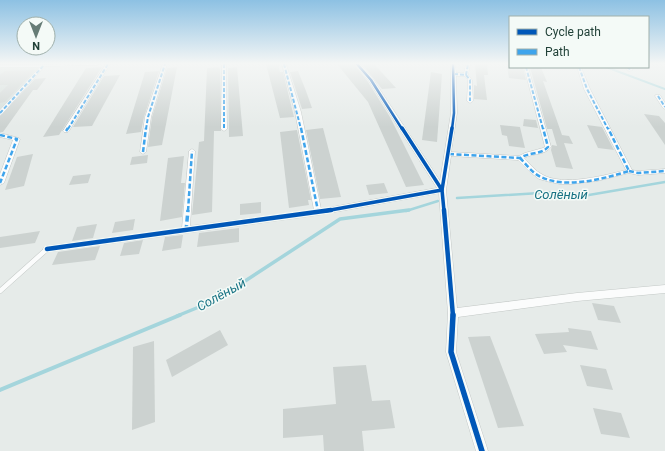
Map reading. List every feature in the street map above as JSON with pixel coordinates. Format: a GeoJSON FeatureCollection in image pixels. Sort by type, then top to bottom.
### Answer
{"type":"FeatureCollection","features":[{"type":"Feature","properties":{"kind":"street"},"geometry":{"type":"LineString","coordinates":[[0,113],[26,85]]}},
{"type":"Feature","properties":{"kind":"street"},"geometry":{"type":"LineString","coordinates":[[66,131],[95,85]]}},
{"type":"Feature","properties":{"kind":"street"},"geometry":{"type":"LineString","coordinates":[[143,152],[148,117],[158,85]]}},
{"type":"Feature","properties":{"kind":"street"},"geometry":{"type":"LineString","coordinates":[[224,85],[224,129]]}},
{"type":"Feature","properties":{"kind":"street"},"geometry":{"type":"LineString","coordinates":[[290,85],[298,112],[318,212]]}},
{"type":"Feature","properties":{"kind":"street"},"geometry":{"type":"LineString","coordinates":[[374,85],[442,190]]}},
{"type":"Feature","properties":{"kind":"street"},"geometry":{"type":"LineString","coordinates":[[454,85],[454,113],[449,154],[442,190],[453,313],[451,352],[482,451]]}},
{"type":"Feature","properties":{"kind":"street"},"geometry":{"type":"LineString","coordinates":[[470,85],[470,101]]}},
{"type":"Feature","properties":{"kind":"street"},"geometry":{"type":"LineString","coordinates":[[520,158],[526,153],[546,151],[548,147],[531,85]]}},
{"type":"Feature","properties":{"kind":"street"},"geometry":{"type":"LineString","coordinates":[[585,85],[629,171]]}},
{"type":"Feature","properties":{"kind":"street"},"geometry":{"type":"LineString","coordinates":[[658,96],[665,107]]}},
{"type":"Feature","properties":{"kind":"street"},"geometry":{"type":"LineString","coordinates":[[0,135],[17,139],[0,183]]}},
{"type":"Feature","properties":{"kind":"street"},"geometry":{"type":"LineString","coordinates":[[186,231],[192,151]]}},
{"type":"Feature","properties":{"kind":"street"},"geometry":{"type":"LineString","coordinates":[[449,154],[520,158],[540,177],[559,182],[574,182],[629,171],[638,173],[665,171]]}},
{"type":"Feature","properties":{"kind":"street"},"geometry":{"type":"LineString","coordinates":[[47,248],[186,231],[318,212],[442,190]]}},
{"type":"Feature","properties":{"kind":"street"},"geometry":{"type":"LineString","coordinates":[[453,313],[577,297],[665,289]]}},
{"type":"Feature","properties":{"kind":"lane"},"geometry":{"type":"LineString","coordinates":[[0,291],[47,248]]}},
{"type":"Feature","properties":{"kind":"shaded area"},"geometry":{"type":"Polygon","coordinates":[[[0,85],[24,85],[0,111],[0,85]]]}},
{"type":"Feature","properties":{"kind":"building"},"geometry":{"type":"Polygon","coordinates":[[[8,85],[21,85],[5,102],[0,103],[0,93],[8,85]]]}},
{"type":"Feature","properties":{"kind":"building"},"geometry":{"type":"Polygon","coordinates":[[[29,85],[41,85],[37,90],[33,90],[3,132],[0,132],[0,116],[29,85]]]}},
{"type":"Feature","properties":{"kind":"building"},"geometry":{"type":"Polygon","coordinates":[[[75,85],[91,85],[59,135],[43,137],[75,85]]]}},
{"type":"Feature","properties":{"kind":"building"},"geometry":{"type":"Polygon","coordinates":[[[99,85],[114,85],[92,126],[73,127],[99,85]]]}},
{"type":"Feature","properties":{"kind":"building"},"geometry":{"type":"Polygon","coordinates":[[[141,85],[154,85],[144,117],[141,132],[126,134],[141,85]]]}},
{"type":"Feature","properties":{"kind":"building"},"geometry":{"type":"Polygon","coordinates":[[[162,85],[174,85],[162,145],[148,147],[152,117],[162,85]]]}},
{"type":"Feature","properties":{"kind":"building"},"geometry":{"type":"Polygon","coordinates":[[[206,85],[220,85],[221,131],[214,131],[212,212],[192,215],[199,142],[204,141],[206,85]]]}},
{"type":"Feature","properties":{"kind":"building"},"geometry":{"type":"Polygon","coordinates":[[[228,85],[239,85],[243,136],[229,137],[228,85]]]}},
{"type":"Feature","properties":{"kind":"building"},"geometry":{"type":"Polygon","coordinates":[[[271,85],[286,85],[294,117],[280,118],[271,85]]]}},
{"type":"Feature","properties":{"kind":"building"},"geometry":{"type":"Polygon","coordinates":[[[294,85],[304,85],[312,108],[302,109],[294,85]]]}},
{"type":"Feature","properties":{"kind":"building"},"geometry":{"type":"Polygon","coordinates":[[[354,85],[370,85],[390,117],[424,185],[406,187],[368,102],[354,85]]]}},
{"type":"Feature","properties":{"kind":"building"},"geometry":{"type":"Polygon","coordinates":[[[379,85],[393,85],[396,88],[382,89],[379,85]]]}},
{"type":"Feature","properties":{"kind":"building"},"geometry":{"type":"Polygon","coordinates":[[[429,85],[441,85],[437,142],[422,140],[429,85]]]}},
{"type":"Feature","properties":{"kind":"building"},"geometry":{"type":"Polygon","coordinates":[[[474,85],[485,85],[487,100],[474,99],[474,85]]]}},
{"type":"Feature","properties":{"kind":"building"},"geometry":{"type":"Polygon","coordinates":[[[535,85],[544,85],[562,135],[569,136],[573,144],[564,143],[573,169],[556,167],[551,150],[552,145],[557,146],[552,129],[547,129],[535,85]]]}},
{"type":"Feature","properties":{"kind":"building"},"geometry":{"type":"Polygon","coordinates":[[[644,114],[659,116],[665,123],[665,145],[644,114]]]}},
{"type":"Feature","properties":{"kind":"building"},"geometry":{"type":"Polygon","coordinates":[[[524,119],[536,120],[538,128],[523,126],[524,119]]]}},
{"type":"Feature","properties":{"kind":"building"},"geometry":{"type":"Polygon","coordinates":[[[500,125],[520,127],[525,148],[509,146],[507,136],[502,135],[500,125]]]}},
{"type":"Feature","properties":{"kind":"building"},"geometry":{"type":"Polygon","coordinates":[[[587,125],[602,127],[614,150],[598,148],[587,125]]]}},
{"type":"Feature","properties":{"kind":"building"},"geometry":{"type":"Polygon","coordinates":[[[323,128],[341,197],[320,199],[306,130],[323,128]]]}},
{"type":"Feature","properties":{"kind":"building"},"geometry":{"type":"Polygon","coordinates":[[[297,130],[311,200],[308,200],[309,205],[289,208],[280,132],[297,130]]]}},
{"type":"Feature","properties":{"kind":"building"},"geometry":{"type":"Polygon","coordinates":[[[33,154],[24,186],[5,190],[17,157],[33,154]]]}},
{"type":"Feature","properties":{"kind":"building"},"geometry":{"type":"Polygon","coordinates":[[[148,155],[147,163],[130,165],[132,157],[148,155]]]}},
{"type":"Feature","properties":{"kind":"building"},"geometry":{"type":"Polygon","coordinates":[[[184,156],[181,183],[185,183],[182,217],[160,221],[168,158],[184,156]]]}},
{"type":"Feature","properties":{"kind":"building"},"geometry":{"type":"Polygon","coordinates":[[[91,174],[88,183],[69,185],[73,176],[91,174]]]}},
{"type":"Feature","properties":{"kind":"building"},"geometry":{"type":"Polygon","coordinates":[[[384,183],[388,193],[369,195],[366,185],[384,183]]]}},
{"type":"Feature","properties":{"kind":"building"},"geometry":{"type":"Polygon","coordinates":[[[261,202],[261,213],[240,215],[240,204],[261,202]]]}},
{"type":"Feature","properties":{"kind":"building"},"geometry":{"type":"Polygon","coordinates":[[[135,219],[133,230],[112,233],[115,222],[135,219]]]}},
{"type":"Feature","properties":{"kind":"building"},"geometry":{"type":"Polygon","coordinates":[[[97,224],[93,238],[72,241],[77,227],[97,224]]]}},
{"type":"Feature","properties":{"kind":"building"},"geometry":{"type":"Polygon","coordinates":[[[239,228],[239,242],[197,247],[199,233],[239,228]]]}},
{"type":"Feature","properties":{"kind":"building"},"geometry":{"type":"Polygon","coordinates":[[[40,231],[35,243],[0,248],[0,237],[40,231]]]}},
{"type":"Feature","properties":{"kind":"building"},"geometry":{"type":"Polygon","coordinates":[[[183,235],[181,248],[162,251],[165,237],[183,235]]]}},
{"type":"Feature","properties":{"kind":"building"},"geometry":{"type":"Polygon","coordinates":[[[143,240],[139,254],[120,256],[124,243],[143,240]]]}},
{"type":"Feature","properties":{"kind":"building"},"geometry":{"type":"Polygon","coordinates":[[[100,246],[95,260],[52,265],[58,252],[100,246]]]}},
{"type":"Feature","properties":{"kind":"building"},"geometry":{"type":"Polygon","coordinates":[[[592,303],[614,306],[621,323],[598,320],[592,303]]]}},
{"type":"Feature","properties":{"kind":"building"},"geometry":{"type":"Polygon","coordinates":[[[568,328],[591,331],[598,350],[563,345],[567,352],[544,354],[535,334],[569,332],[568,328]]]}},
{"type":"Feature","properties":{"kind":"building"},"geometry":{"type":"Polygon","coordinates":[[[220,330],[228,345],[172,377],[166,360],[220,330]]]}},
{"type":"Feature","properties":{"kind":"building"},"geometry":{"type":"Polygon","coordinates":[[[490,336],[524,426],[498,428],[468,337],[490,336]]]}},
{"type":"Feature","properties":{"kind":"building"},"geometry":{"type":"Polygon","coordinates":[[[154,341],[155,422],[132,430],[133,347],[154,341]]]}},
{"type":"Feature","properties":{"kind":"building"},"geometry":{"type":"Polygon","coordinates":[[[366,365],[372,401],[390,400],[395,428],[362,431],[364,451],[324,451],[323,435],[283,438],[283,409],[336,404],[333,367],[366,365]]]}},
{"type":"Feature","properties":{"kind":"building"},"geometry":{"type":"Polygon","coordinates":[[[580,365],[606,369],[613,390],[587,386],[580,365]]]}},
{"type":"Feature","properties":{"kind":"building"},"geometry":{"type":"Polygon","coordinates":[[[593,408],[621,413],[630,438],[601,434],[593,408]]]}},
{"type":"Feature","properties":{"kind":"waterway"},"geometry":{"type":"LineString","coordinates":[[654,85],[665,89]]}},
{"type":"Feature","properties":{"kind":"waterway","name":"Солёный"},"geometry":{"type":"LineString","coordinates":[[457,198],[556,192],[583,196],[665,182]]}},
{"type":"Feature","properties":{"kind":"waterway","name":"Солёный"},"geometry":{"type":"LineString","coordinates":[[406,211],[438,201]]}},
{"type":"Feature","properties":{"kind":"waterway","name":"Солёный"},"geometry":{"type":"LineString","coordinates":[[177,316],[216,300],[340,219],[409,210]]}},
{"type":"Feature","properties":{"kind":"waterway","name":"Солёный"},"geometry":{"type":"LineString","coordinates":[[0,390],[180,315]]}},
{"type":"Feature","properties":{"kind":"marked path"},"geometry":{"type":"LineString","coordinates":[[0,113],[26,85]]}},
{"type":"Feature","properties":{"kind":"marked path"},"geometry":{"type":"LineString","coordinates":[[66,131],[95,85]]}},
{"type":"Feature","properties":{"kind":"marked path"},"geometry":{"type":"LineString","coordinates":[[143,152],[148,117],[158,85]]}},
{"type":"Feature","properties":{"kind":"marked path"},"geometry":{"type":"LineString","coordinates":[[224,85],[224,129]]}},
{"type":"Feature","properties":{"kind":"marked path"},"geometry":{"type":"LineString","coordinates":[[290,85],[298,112],[318,212]]}},
{"type":"Feature","properties":{"kind":"marked path"},"geometry":{"type":"LineString","coordinates":[[470,85],[470,101]]}},
{"type":"Feature","properties":{"kind":"marked path"},"geometry":{"type":"LineString","coordinates":[[449,154],[520,158],[527,154],[546,150],[548,147],[531,85]]}},
{"type":"Feature","properties":{"kind":"marked path"},"geometry":{"type":"LineString","coordinates":[[520,158],[532,171],[541,177],[560,182],[585,181],[629,171],[629,168],[586,85]]}},
{"type":"Feature","properties":{"kind":"marked path"},"geometry":{"type":"LineString","coordinates":[[658,96],[665,107]]}},
{"type":"Feature","properties":{"kind":"marked path"},"geometry":{"type":"LineString","coordinates":[[0,135],[17,139],[0,183]]}},
{"type":"Feature","properties":{"kind":"marked path"},"geometry":{"type":"LineString","coordinates":[[186,231],[192,151]]}},
{"type":"Feature","properties":{"kind":"marked path"},"geometry":{"type":"LineString","coordinates":[[629,171],[638,173],[665,171]]}},
{"type":"Feature","properties":{"kind":"cycle path"},"geometry":{"type":"LineString","coordinates":[[47,249],[318,212],[442,190],[374,85]]}},
{"type":"Feature","properties":{"kind":"cycle path"},"geometry":{"type":"LineString","coordinates":[[453,85],[454,113],[442,190],[453,313],[451,352],[482,451]]}}]}
